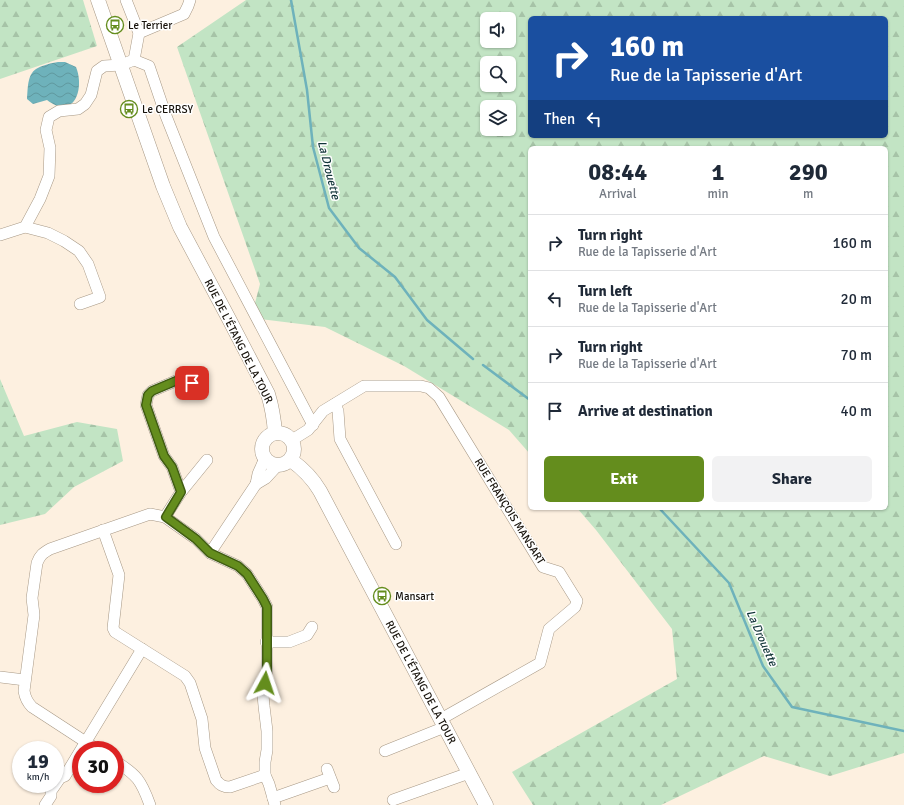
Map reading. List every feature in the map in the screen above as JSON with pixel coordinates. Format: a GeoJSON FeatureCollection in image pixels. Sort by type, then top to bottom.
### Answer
{"type":"FeatureCollection","features":[{"type":"Feature","properties":{"kind":"main road","name":"RUE DE L'ÉTANG DE LA TOUR"},"geometry":{"type":"LineString","coordinates":[[98,0],[163,186],[180,228],[268,394],[273,414],[275,433]]}},
{"type":"Feature","properties":{"kind":"main road"},"geometry":{"type":"LineString","coordinates":[[275,433],[284,434],[292,440],[295,450],[291,460],[287,463],[282,465],[271,462],[262,454],[263,443],[270,435],[275,433]]}},
{"type":"Feature","properties":{"kind":"main road","name":"RUE DE L'ÉTANG DE LA TOUR"},"geometry":{"type":"LineString","coordinates":[[291,460],[310,477],[320,491],[486,805]]}},
{"type":"Feature","properties":{"kind":"street"},"geometry":{"type":"LineString","coordinates":[[126,0],[139,33],[134,60]]}},
{"type":"Feature","properties":{"kind":"street"},"geometry":{"type":"LineString","coordinates":[[139,33],[184,14],[190,0]]}},
{"type":"Feature","properties":{"kind":"street"},"geometry":{"type":"LineString","coordinates":[[25,227],[40,199],[49,176],[50,148],[46,130],[49,116],[59,111],[78,109],[85,104],[91,95],[97,71],[104,66],[121,65],[134,60],[149,66],[166,116],[214,237],[313,425]]}},
{"type":"Feature","properties":{"kind":"street"},"geometry":{"type":"LineString","coordinates":[[0,235],[25,227],[48,233],[79,251],[88,264],[100,297],[80,304]]}},
{"type":"Feature","properties":{"kind":"street"},"geometry":{"type":"LineString","coordinates":[[181,492],[172,467],[164,456],[146,405],[148,395],[152,391],[178,380],[192,383]]}},
{"type":"Feature","properties":{"kind":"street","name":"RUE FRANÇOIS MANSART"},"geometry":{"type":"LineString","coordinates":[[292,440],[308,430],[323,412],[364,386],[421,386],[429,388],[439,397],[543,567],[559,572],[577,601],[575,607],[549,629],[540,663],[443,723]]}},
{"type":"Feature","properties":{"kind":"street"},"geometry":{"type":"LineString","coordinates":[[335,404],[338,411],[340,439],[396,544]]}},
{"type":"Feature","properties":{"kind":"street"},"geometry":{"type":"LineString","coordinates":[[166,517],[181,492],[207,460]]}},
{"type":"Feature","properties":{"kind":"street"},"geometry":{"type":"LineString","coordinates":[[210,553],[256,484],[258,474],[271,462]]}},
{"type":"Feature","properties":{"kind":"street"},"geometry":{"type":"LineString","coordinates":[[83,741],[32,707],[25,696],[24,691],[34,615],[32,598],[37,563],[39,557],[50,549],[150,514],[166,517],[196,539],[210,553],[238,566],[247,574],[267,607],[267,670],[264,695],[267,731],[265,775],[274,802],[330,778]]}},
{"type":"Feature","properties":{"kind":"street"},"geometry":{"type":"LineString","coordinates":[[103,530],[119,575],[113,628],[115,632],[185,676],[190,683],[202,719],[205,748],[216,780],[219,784],[230,787],[265,775]]}},
{"type":"Feature","properties":{"kind":"street"},"geometry":{"type":"LineString","coordinates":[[266,642],[289,642],[307,635],[312,627]]}},
{"type":"Feature","properties":{"kind":"street"},"geometry":{"type":"LineString","coordinates":[[86,741],[142,649]]}},
{"type":"Feature","properties":{"kind":"street"},"geometry":{"type":"LineString","coordinates":[[0,676],[26,680]]}},
{"type":"Feature","properties":{"kind":"street"},"geometry":{"type":"LineString","coordinates":[[385,751],[443,723]]}},
{"type":"Feature","properties":{"kind":"street"},"geometry":{"type":"LineString","coordinates":[[44,805],[51,796],[51,792],[55,785],[60,778],[65,776],[72,764]]}},
{"type":"Feature","properties":{"kind":"street"},"geometry":{"type":"LineString","coordinates":[[124,767],[132,772],[139,780],[150,805]]}},
{"type":"Feature","properties":{"kind":"street"},"geometry":{"type":"LineString","coordinates":[[393,800],[469,773]]}},
{"type":"Feature","properties":{"kind":"green space"},"geometry":{"type":"Polygon","coordinates":[[[0,0],[83,0],[97,46],[0,79],[0,0]]]}},
{"type":"Feature","properties":{"kind":"green space"},"geometry":{"type":"Polygon","coordinates":[[[246,0],[904,0],[904,753],[830,776],[764,756],[661,805],[533,805],[512,772],[677,679],[672,629],[596,530],[579,510],[888,510],[888,146],[528,146],[528,452],[509,430],[404,366],[325,327],[251,318],[260,284],[177,47],[246,0]]]}},
{"type":"Feature","properties":{"kind":"green space"},"geometry":{"type":"Polygon","coordinates":[[[0,379],[24,436],[77,422],[117,429],[123,461],[74,487],[45,514],[0,525],[0,379]]]}},
{"type":"Feature","properties":{"kind":"water"},"geometry":{"type":"Polygon","coordinates":[[[58,62],[65,62],[76,67],[79,84],[78,93],[75,100],[70,105],[64,107],[56,106],[47,100],[33,104],[27,99],[28,82],[31,75],[38,68],[58,62]]]}},
{"type":"Feature","properties":{"kind":"waterway","name":"La Drouette"},"geometry":{"type":"LineString","coordinates":[[291,0],[307,90],[313,147],[329,208],[359,248],[395,277],[427,320],[473,359]]}},
{"type":"Feature","properties":{"kind":"waterway","name":"La Drouette"},"geometry":{"type":"LineString","coordinates":[[483,365],[528,399]]}},
{"type":"Feature","properties":{"kind":"waterway","name":"La Drouette"},"geometry":{"type":"LineString","coordinates":[[661,510],[729,583],[763,666],[792,707],[904,731]]}},
{"type":"Feature","properties":{"kind":"place","name":"Le Terrier"},"geometry":{"type":"Point","coordinates":[115,25]}},
{"type":"Feature","properties":{"kind":"place","name":"Le CERRSY"},"geometry":{"type":"Point","coordinates":[129,109]}},
{"type":"Feature","properties":{"kind":"place","name":"Mansart"},"geometry":{"type":"Point","coordinates":[382,596]}},
{"type":"Feature","properties":{"kind":"route"},"geometry":{"type":"LineString","coordinates":[[192,383],[178,380],[152,391],[148,395],[146,405],[164,456],[172,467],[181,492],[166,517],[196,539],[210,553],[238,566],[247,574],[263,599],[267,607],[267,670],[265,683]]}}]}
